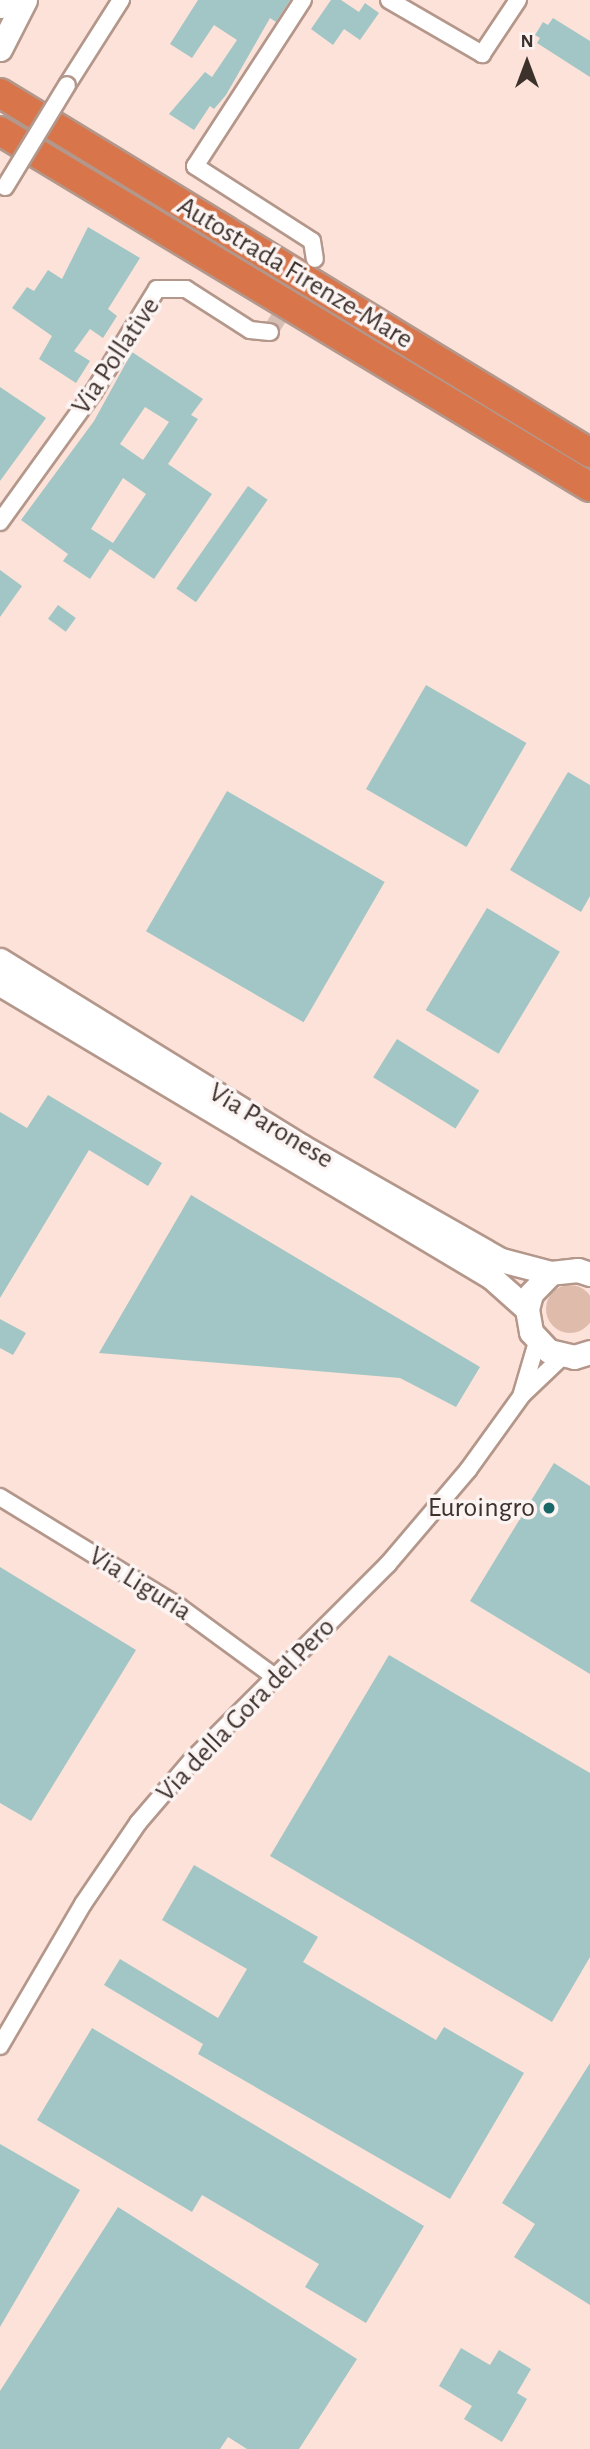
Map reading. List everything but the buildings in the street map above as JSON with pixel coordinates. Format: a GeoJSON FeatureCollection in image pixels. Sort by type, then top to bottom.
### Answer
{"type":"FeatureCollection","features":[{"type":"Feature","properties":{"kind":"highway","name":"Autostrada Firenze-Mare"},"geometry":{"type":"LineString","coordinates":[[0,93],[590,453]]}},
{"type":"Feature","properties":{"kind":"highway","name":"Autostrada Firenze-Mare"},"geometry":{"type":"LineString","coordinates":[[0,131],[590,487]]}},
{"type":"Feature","properties":{"kind":"main road"},"geometry":{"type":"LineString","coordinates":[[0,6],[3,0]]}},
{"type":"Feature","properties":{"kind":"main road"},"geometry":{"type":"LineString","coordinates":[[4,41],[25,0]]}},
{"type":"Feature","properties":{"kind":"main road","name":"Via Paronese"},"geometry":{"type":"LineString","coordinates":[[0,960],[336,1166],[501,1260],[551,1273],[578,1270],[590,1274]]}},
{"type":"Feature","properties":{"kind":"main road","name":"Via Paronese"},"geometry":{"type":"LineString","coordinates":[[0,984],[491,1277],[527,1308]]}},
{"type":"Feature","properties":{"kind":"main road"},"geometry":{"type":"LineString","coordinates":[[551,1273],[535,1288],[527,1308],[537,1342],[563,1356],[590,1352]]}},
{"type":"Feature","properties":{"kind":"street"},"geometry":{"type":"LineString","coordinates":[[3,192],[121,0]]}},
{"type":"Feature","properties":{"kind":"street"},"geometry":{"type":"LineString","coordinates":[[303,0],[195,166],[312,241],[314,259]]}},
{"type":"Feature","properties":{"kind":"street"},"geometry":{"type":"LineString","coordinates":[[388,0],[482,54],[518,0]]}},
{"type":"Feature","properties":{"kind":"street","name":"Via Pollative"},"geometry":{"type":"LineString","coordinates":[[0,522],[93,393],[158,289],[186,289],[250,330],[270,332]]}},
{"type":"Feature","properties":{"kind":"street","name":"Via della Gora del Pero"},"geometry":{"type":"LineString","coordinates":[[522,1395],[537,1342]]}},
{"type":"Feature","properties":{"kind":"street","name":"Via della Gora del Pero"},"geometry":{"type":"LineString","coordinates":[[0,2046],[83,1904],[138,1823],[192,1760],[421,1527],[522,1395],[563,1356]]}},
{"type":"Feature","properties":{"kind":"street","name":"Via Liguria"},"geometry":{"type":"LineString","coordinates":[[0,1497],[178,1606],[275,1676]]}},
{"type":"Feature","properties":{"kind":"shaded area"},"geometry":{"type":"Polygon","coordinates":[[[570,1285],[587,1292],[594,1309],[587,1326],[570,1333],[553,1326],[546,1309],[553,1292],[570,1285]]]}},
{"type":"Feature","properties":{"kind":"tunnel"},"geometry":{"type":"LineString","coordinates":[[270,332],[307,271]]}},
{"type":"Feature","properties":{"kind":"place","name":"Euroingro"},"geometry":{"type":"Point","coordinates":[549,1508]}}]}
